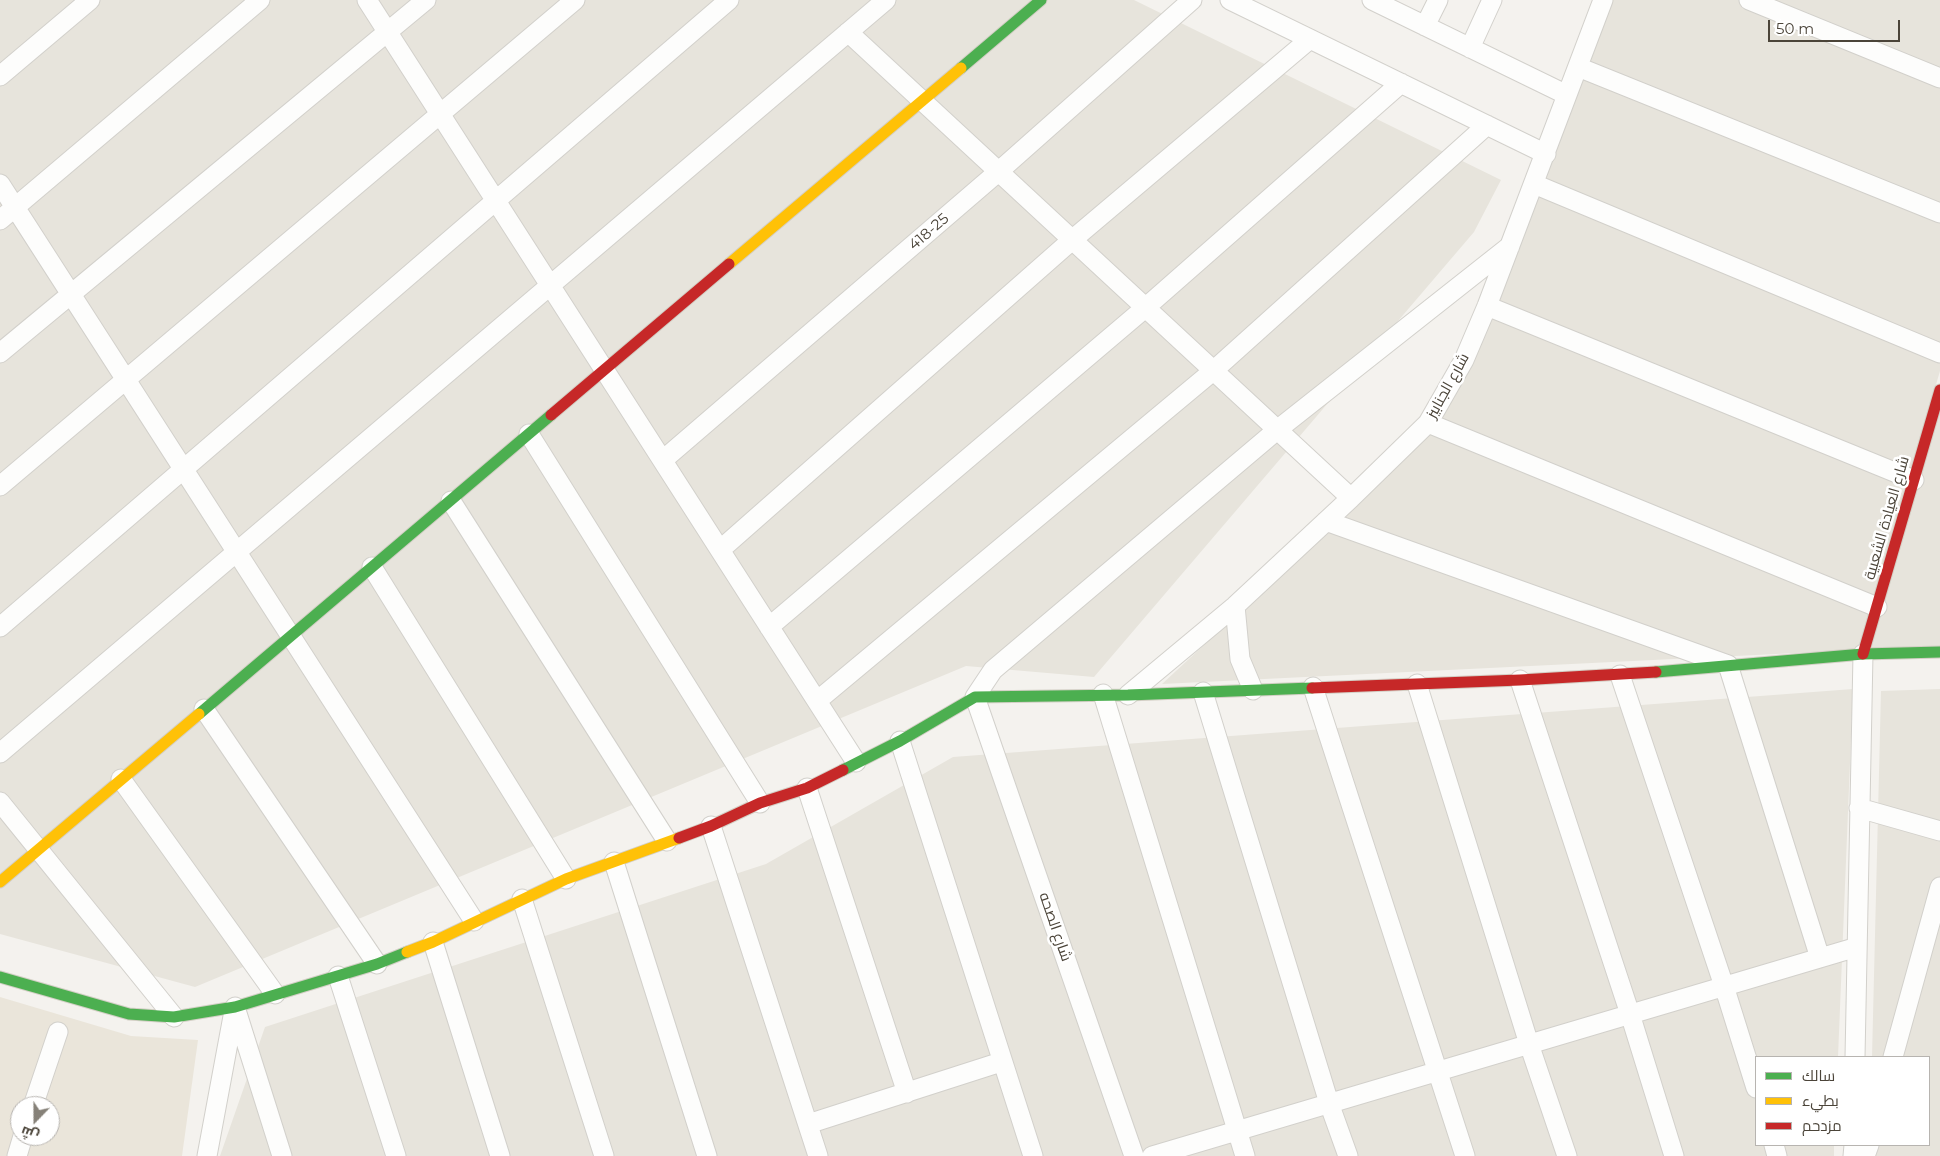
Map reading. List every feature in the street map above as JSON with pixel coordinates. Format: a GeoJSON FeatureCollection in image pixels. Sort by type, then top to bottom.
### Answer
{"type":"FeatureCollection","features":[{"type":"Feature","properties":{"kind":"street"},"geometry":{"type":"LineString","coordinates":[[0,76],[90,0]]}},
{"type":"Feature","properties":{"kind":"street"},"geometry":{"type":"LineString","coordinates":[[0,220],[260,0]]}},
{"type":"Feature","properties":{"kind":"street"},"geometry":{"type":"LineString","coordinates":[[367,0],[856,762]]}},
{"type":"Feature","properties":{"kind":"street"},"geometry":{"type":"LineString","coordinates":[[0,353],[426,0]]}},
{"type":"Feature","properties":{"kind":"street"},"geometry":{"type":"LineString","coordinates":[[0,486],[575,0]]}},
{"type":"Feature","properties":{"kind":"street"},"geometry":{"type":"LineString","coordinates":[[0,627],[729,0]]}},
{"type":"Feature","properties":{"kind":"street"},"geometry":{"type":"LineString","coordinates":[[0,753],[886,0]]}},
{"type":"Feature","properties":{"kind":"street"},"geometry":{"type":"LineString","coordinates":[[0,882],[1042,0]]}},
{"type":"Feature","properties":{"kind":"street","name":"418-25"},"geometry":{"type":"LineString","coordinates":[[663,460],[998,172],[1192,0]]}},
{"type":"Feature","properties":{"kind":"street"},"geometry":{"type":"LineString","coordinates":[[1230,0],[1546,154]]}},
{"type":"Feature","properties":{"kind":"street"},"geometry":{"type":"LineString","coordinates":[[1425,26],[1438,0]]}},
{"type":"Feature","properties":{"kind":"street"},"geometry":{"type":"LineString","coordinates":[[1470,48],[1492,0]]}},
{"type":"Feature","properties":{"kind":"street","name":"شارع الجنابيز"},"geometry":{"type":"LineString","coordinates":[[1128,694],[1235,606],[1428,423],[1464,360],[1487,306],[1603,0]]}},
{"type":"Feature","properties":{"kind":"street"},"geometry":{"type":"LineString","coordinates":[[1750,0],[1940,78]]}},
{"type":"Feature","properties":{"kind":"street"},"geometry":{"type":"LineString","coordinates":[[1379,2],[1567,95]]}},
{"type":"Feature","properties":{"kind":"street"},"geometry":{"type":"LineString","coordinates":[[848,32],[1351,498]]}},
{"type":"Feature","properties":{"kind":"street"},"geometry":{"type":"LineString","coordinates":[[720,550],[1072,240],[1310,39]]}},
{"type":"Feature","properties":{"kind":"street"},"geometry":{"type":"LineString","coordinates":[[1578,67],[1940,213]]}},
{"type":"Feature","properties":{"kind":"street"},"geometry":{"type":"LineString","coordinates":[[769,627],[1145,308],[1401,83]]}},
{"type":"Feature","properties":{"kind":"street"},"geometry":{"type":"LineString","coordinates":[[817,701],[1213,371],[1487,125]]}},
{"type":"Feature","properties":{"kind":"street"},"geometry":{"type":"LineString","coordinates":[[0,184],[474,922]]}},
{"type":"Feature","properties":{"kind":"street"},"geometry":{"type":"LineString","coordinates":[[1534,184],[1940,353]]}},
{"type":"Feature","properties":{"kind":"street"},"geometry":{"type":"LineString","coordinates":[[0,977],[129,1014],[174,1017],[235,1007],[377,964],[433,942],[566,879],[711,826],[760,803],[806,788],[900,741],[975,697],[993,670],[1277,430],[1510,246]]}},
{"type":"Feature","properties":{"kind":"street"},"geometry":{"type":"LineString","coordinates":[[1487,306],[1914,480]]}},
{"type":"Feature","properties":{"kind":"street","name":"شارع العيادة الشعبية"},"geometry":{"type":"LineString","coordinates":[[1863,654],[1940,390]]}},
{"type":"Feature","properties":{"kind":"street"},"geometry":{"type":"LineString","coordinates":[[1428,423],[1877,606]]}},
{"type":"Feature","properties":{"kind":"street"},"geometry":{"type":"LineString","coordinates":[[528,434],[760,803]]}},
{"type":"Feature","properties":{"kind":"street"},"geometry":{"type":"LineString","coordinates":[[450,500],[667,841]]}},
{"type":"Feature","properties":{"kind":"street"},"geometry":{"type":"LineString","coordinates":[[1326,521],[1728,665]]}},
{"type":"Feature","properties":{"kind":"street"},"geometry":{"type":"LineString","coordinates":[[372,567],[566,879]]}},
{"type":"Feature","properties":{"kind":"street"},"geometry":{"type":"LineString","coordinates":[[1235,606],[1240,659],[1253,690]]}},
{"type":"Feature","properties":{"kind":"street"},"geometry":{"type":"LineString","coordinates":[[975,697],[1203,692],[1520,680],[1620,675],[1863,654],[1940,652]]}},
{"type":"Feature","properties":{"kind":"street"},"geometry":{"type":"LineString","coordinates":[[1856,1056],[1863,654]]}},
{"type":"Feature","properties":{"kind":"street"},"geometry":{"type":"LineString","coordinates":[[1728,665],[1820,958]]}},
{"type":"Feature","properties":{"kind":"street"},"geometry":{"type":"LineString","coordinates":[[1620,675],[1755,1085]]}},
{"type":"Feature","properties":{"kind":"street"},"geometry":{"type":"LineString","coordinates":[[1520,680],[1630,1014],[1674,1156]]}},
{"type":"Feature","properties":{"kind":"street"},"geometry":{"type":"LineString","coordinates":[[1417,684],[1529,1044],[1567,1156]]}},
{"type":"Feature","properties":{"kind":"street"},"geometry":{"type":"LineString","coordinates":[[1313,687],[1465,1156]]}},
{"type":"Feature","properties":{"kind":"street"},"geometry":{"type":"LineString","coordinates":[[1203,692],[1329,1104],[1348,1156]]}},
{"type":"Feature","properties":{"kind":"street"},"geometry":{"type":"LineString","coordinates":[[1103,694],[1244,1156]]}},
{"type":"Feature","properties":{"kind":"street","name":"شارع الصحه"},"geometry":{"type":"LineString","coordinates":[[975,697],[1134,1156]]}},
{"type":"Feature","properties":{"kind":"street"},"geometry":{"type":"LineString","coordinates":[[204,709],[377,964]]}},
{"type":"Feature","properties":{"kind":"street"},"geometry":{"type":"LineString","coordinates":[[900,741],[1001,1062],[1033,1156]]}},
{"type":"Feature","properties":{"kind":"street"},"geometry":{"type":"LineString","coordinates":[[121,779],[275,994]]}},
{"type":"Feature","properties":{"kind":"street"},"geometry":{"type":"LineString","coordinates":[[806,788],[907,1093]]}},
{"type":"Feature","properties":{"kind":"street"},"geometry":{"type":"LineString","coordinates":[[0,802],[174,1017]]}},
{"type":"Feature","properties":{"kind":"street"},"geometry":{"type":"LineString","coordinates":[[1859,808],[1940,831]]}},
{"type":"Feature","properties":{"kind":"street"},"geometry":{"type":"LineString","coordinates":[[711,826],[818,1156]]}},
{"type":"Feature","properties":{"kind":"street"},"geometry":{"type":"LineString","coordinates":[[614,862],[707,1156]]}},
{"type":"Feature","properties":{"kind":"street"},"geometry":{"type":"LineString","coordinates":[[1893,1056],[1940,887]]}},
{"type":"Feature","properties":{"kind":"street"},"geometry":{"type":"LineString","coordinates":[[522,899],[604,1156]]}},
{"type":"Feature","properties":{"kind":"street"},"geometry":{"type":"LineString","coordinates":[[433,942],[500,1156]]}},
{"type":"Feature","properties":{"kind":"street"},"geometry":{"type":"LineString","coordinates":[[1152,1156],[1857,947]]}},
{"type":"Feature","properties":{"kind":"street"},"geometry":{"type":"LineString","coordinates":[[338,976],[396,1156]]}},
{"type":"Feature","properties":{"kind":"street"},"geometry":{"type":"LineString","coordinates":[[207,1156],[235,1007]]}},
{"type":"Feature","properties":{"kind":"street"},"geometry":{"type":"LineString","coordinates":[[235,1007],[282,1156]]}},
{"type":"Feature","properties":{"kind":"street"},"geometry":{"type":"LineString","coordinates":[[36,1096],[58,1032]]}},
{"type":"Feature","properties":{"kind":"street"},"geometry":{"type":"LineString","coordinates":[[808,1124],[1001,1062]]}},
{"type":"Feature","properties":{"kind":"shaded area"},"geometry":{"type":"Polygon","coordinates":[[[0,0],[1134,0],[1501,180],[1474,232],[1094,677],[966,666],[195,987],[0,934],[0,0]]]}},
{"type":"Feature","properties":{"kind":"shaded area"},"geometry":{"type":"Polygon","coordinates":[[[1604,0],[1940,0],[1940,371],[1858,650],[1162,684],[1429,436],[1604,0]]]}},
{"type":"Feature","properties":{"kind":"shaded area"},"geometry":{"type":"Polygon","coordinates":[[[1940,390],[1940,658],[1863,653],[1940,390]]]}},
{"type":"Feature","properties":{"kind":"shaded area"},"geometry":{"type":"Polygon","coordinates":[[[1853,689],[1838,1056],[1755,1056],[1755,1146],[1834,1146],[1834,1156],[220,1156],[265,1027],[766,864],[953,757],[1853,689]]]}},
{"type":"Feature","properties":{"kind":"shaded area"},"geometry":{"type":"Polygon","coordinates":[[[1940,689],[1940,1156],[1869,1156],[1869,1146],[1930,1146],[1930,1056],[1872,1056],[1881,691],[1940,689]]]}},
{"type":"Feature","properties":{"kind":"shaded area"},"geometry":{"type":"Polygon","coordinates":[[[0,997],[131,1036],[198,1040],[182,1156],[0,1156],[0,997]]]}},
{"type":"Feature","properties":{"kind":"traffic: fast"},"geometry":{"type":"LineString","coordinates":[[961,68],[1041,0]]}},
{"type":"Feature","properties":{"kind":"traffic: fast"},"geometry":{"type":"LineString","coordinates":[[199,714],[551,415]]}},
{"type":"Feature","properties":{"kind":"traffic: fast"},"geometry":{"type":"LineString","coordinates":[[1656,672],[1863,654],[1940,652]]}},
{"type":"Feature","properties":{"kind":"traffic: fast"},"geometry":{"type":"LineString","coordinates":[[843,770],[900,741],[975,697],[1128,695],[1312,688]]}},
{"type":"Feature","properties":{"kind":"traffic: fast"},"geometry":{"type":"LineString","coordinates":[[0,977],[129,1014],[174,1017],[235,1007],[377,964],[407,952]]}},
{"type":"Feature","properties":{"kind":"traffic: slow"},"geometry":{"type":"LineString","coordinates":[[729,264],[961,68]]}},
{"type":"Feature","properties":{"kind":"traffic: slow"},"geometry":{"type":"LineString","coordinates":[[0,882],[199,714]]}},
{"type":"Feature","properties":{"kind":"traffic: slow"},"geometry":{"type":"LineString","coordinates":[[407,952],[433,942],[566,879],[679,838]]}},
{"type":"Feature","properties":{"kind":"traffic: jam"},"geometry":{"type":"LineString","coordinates":[[551,415],[729,264]]}},
{"type":"Feature","properties":{"kind":"traffic: jam"},"geometry":{"type":"LineString","coordinates":[[1863,654],[1940,390]]}},
{"type":"Feature","properties":{"kind":"traffic: jam"},"geometry":{"type":"LineString","coordinates":[[1312,688],[1520,680],[1656,672]]}},
{"type":"Feature","properties":{"kind":"traffic: jam"},"geometry":{"type":"LineString","coordinates":[[679,838],[711,826],[760,803],[807,788],[843,770]]}}]}
